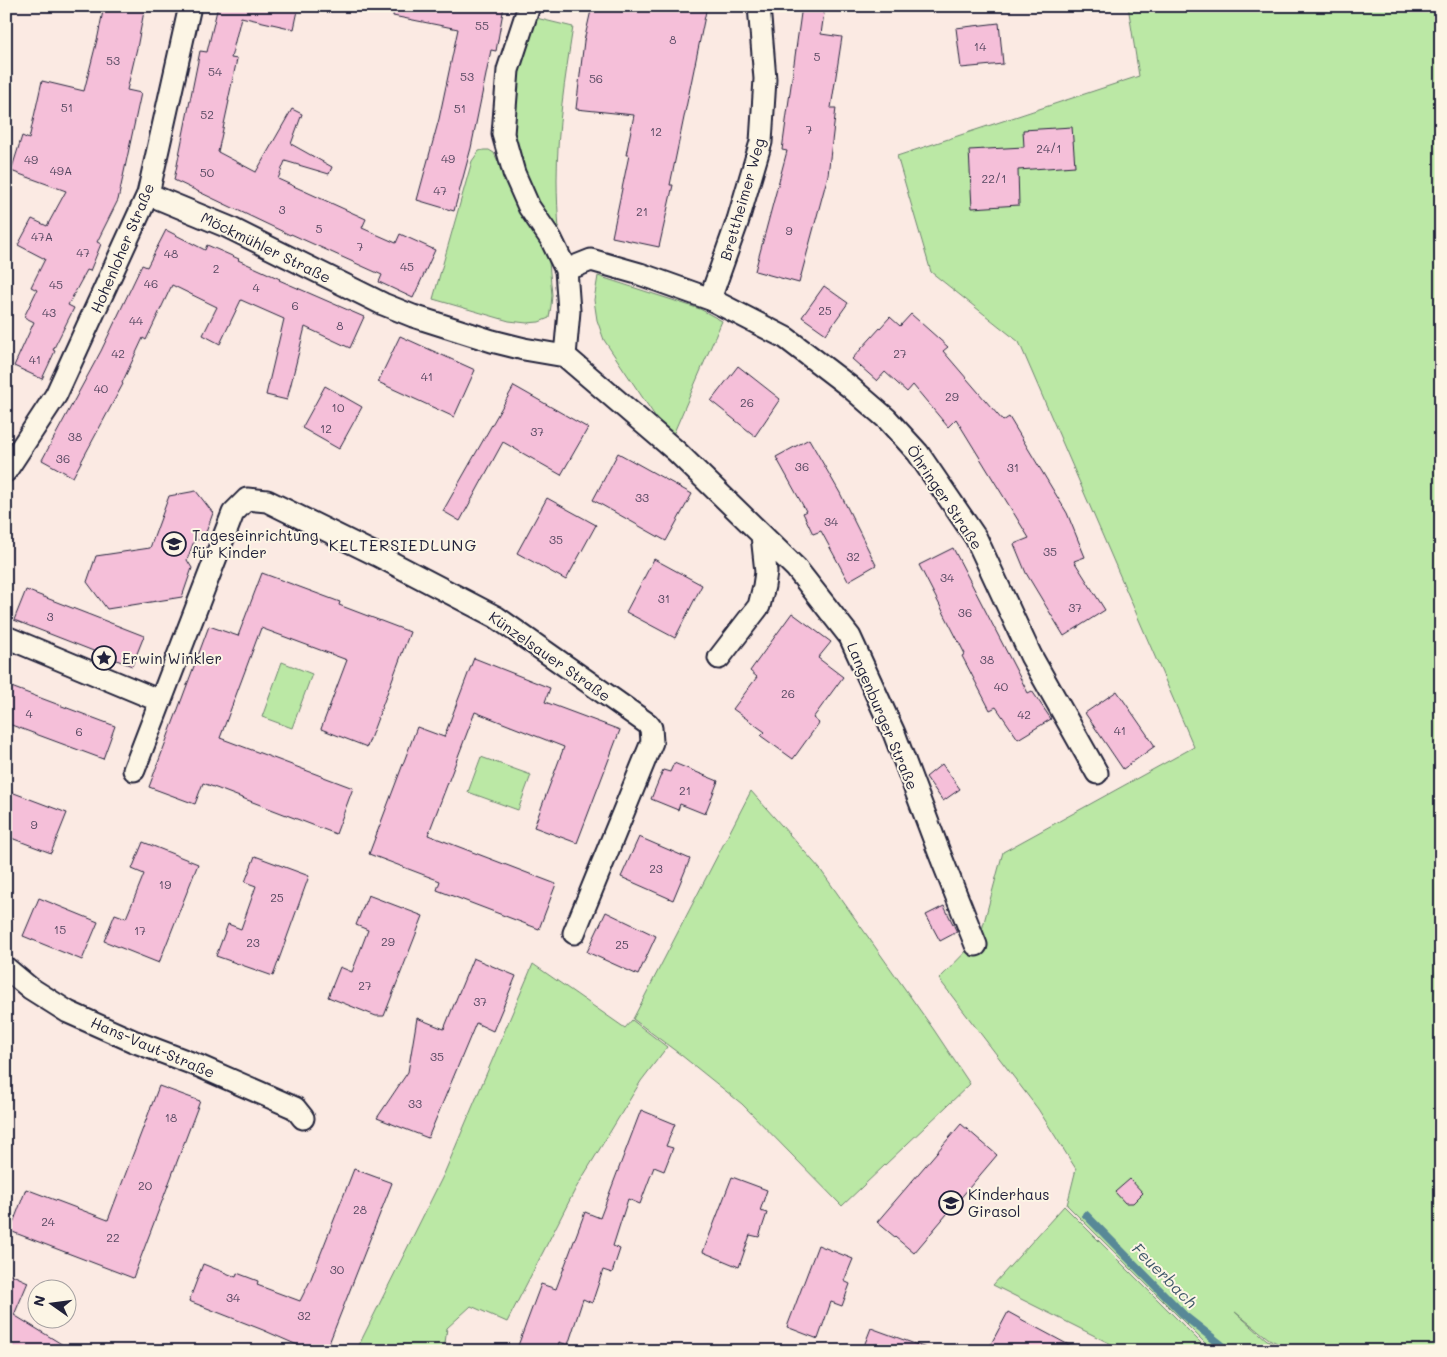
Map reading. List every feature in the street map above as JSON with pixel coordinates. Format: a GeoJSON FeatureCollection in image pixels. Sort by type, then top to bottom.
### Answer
{"type":"FeatureCollection","features":[{"type":"Feature","properties":{"kind":"street","name":"Hohenloher Straße"},"geometry":{"type":"LineString","coordinates":[[6,471],[56,395],[148,194],[190,6]]}},
{"type":"Feature","properties":{"kind":"street"},"geometry":{"type":"LineString","coordinates":[[529,6],[508,70],[503,134],[514,173],[529,207],[551,239],[566,270],[569,311],[565,356]]}},
{"type":"Feature","properties":{"kind":"street","name":"Brettheimer Weg"},"geometry":{"type":"LineString","coordinates":[[710,299],[738,220],[760,142],[765,79],[759,6]]}},
{"type":"Feature","properties":{"kind":"street","name":"Möckmühler Straße"},"geometry":{"type":"LineString","coordinates":[[148,194],[228,227],[383,304],[413,316],[492,341],[565,356]]}},
{"type":"Feature","properties":{"kind":"street","name":"Öhringer Straße"},"geometry":{"type":"LineString","coordinates":[[566,270],[591,260],[640,274],[710,299],[786,338],[850,387],[887,419],[918,453],[976,538],[1031,656],[1097,772]]}},
{"type":"Feature","properties":{"kind":"street","name":"Langenburger Straße"},"geometry":{"type":"LineString","coordinates":[[565,356],[676,451],[796,568],[850,637],[894,733],[976,945]]}},
{"type":"Feature","properties":{"kind":"street","name":"Künzelsauer Straße"},"geometry":{"type":"LineString","coordinates":[[160,701],[233,514],[247,499],[267,501],[496,616],[651,728],[652,742],[574,933]]}},
{"type":"Feature","properties":{"kind":"street"},"geometry":{"type":"LineString","coordinates":[[719,658],[759,606],[766,572],[762,535]]}},
{"type":"Feature","properties":{"kind":"street"},"geometry":{"type":"LineString","coordinates":[[6,637],[160,701],[134,770]]}},
{"type":"Feature","properties":{"kind":"street","name":"Hans-Vaut-Straße"},"geometry":{"type":"LineString","coordinates":[[6,968],[30,988],[68,1012],[133,1041],[199,1066],[294,1108],[303,1118]]}},
{"type":"Feature","properties":{"kind":"green space"},"geometry":{"type":"Polygon","coordinates":[[[1128,6],[1441,6],[1441,1351],[1294,1351],[1269,1339],[1235,1312],[1267,1340],[1291,1351],[1213,1351],[1067,1205],[1076,1169],[1038,1109],[939,979],[980,937],[1003,852],[1194,747],[1019,342],[931,272],[897,156],[1139,76],[1128,6]]]}},
{"type":"Feature","properties":{"kind":"green space"},"geometry":{"type":"Polygon","coordinates":[[[532,17],[573,27],[564,84],[558,142],[559,230],[549,221],[539,206],[514,152],[511,80],[532,17]]]}},
{"type":"Feature","properties":{"kind":"green space"},"geometry":{"type":"Polygon","coordinates":[[[484,150],[494,153],[548,251],[552,295],[551,306],[549,318],[539,322],[509,321],[433,299],[472,161],[479,151],[484,150]]]}},
{"type":"Feature","properties":{"kind":"green space"},"geometry":{"type":"Polygon","coordinates":[[[598,276],[700,309],[722,321],[672,437],[655,416],[604,340],[597,320],[594,300],[598,276]]]}},
{"type":"Feature","properties":{"kind":"green space"},"geometry":{"type":"Polygon","coordinates":[[[282,662],[312,674],[292,728],[262,717],[282,662]]]}},
{"type":"Feature","properties":{"kind":"green space"},"geometry":{"type":"Polygon","coordinates":[[[481,757],[531,775],[518,810],[468,792],[481,757]]]}},
{"type":"Feature","properties":{"kind":"green space"},"geometry":{"type":"Polygon","coordinates":[[[751,791],[820,869],[970,1084],[842,1206],[742,1104],[633,1019],[751,791]]]}},
{"type":"Feature","properties":{"kind":"green space"},"geometry":{"type":"Polygon","coordinates":[[[533,964],[625,1028],[632,1020],[667,1047],[641,1081],[576,1188],[507,1322],[471,1306],[447,1328],[444,1351],[356,1351],[444,1174],[533,964]]]}},
{"type":"Feature","properties":{"kind":"green space"},"geometry":{"type":"Polygon","coordinates":[[[1064,1206],[1209,1351],[1125,1351],[993,1285],[1064,1206]]]}},
{"type":"Feature","properties":{"kind":"building"},"geometry":{"type":"Polygon","coordinates":[[[104,6],[145,6],[127,90],[141,93],[118,200],[97,242],[101,244],[90,271],[87,270],[68,305],[74,308],[53,350],[55,351],[42,379],[14,366],[34,322],[24,317],[37,290],[31,287],[45,259],[18,245],[32,219],[47,226],[66,191],[11,171],[22,136],[29,139],[42,81],[84,91],[104,6]]]}},
{"type":"Feature","properties":{"kind":"building"},"geometry":{"type":"Polygon","coordinates":[[[218,6],[299,6],[294,29],[241,17],[231,58],[237,59],[218,152],[256,172],[292,109],[302,114],[291,144],[332,167],[329,174],[285,161],[278,179],[366,219],[362,228],[396,243],[400,234],[435,250],[413,298],[379,282],[382,275],[290,235],[174,180],[200,51],[207,52],[218,6]]]}},
{"type":"Feature","properties":{"kind":"building"},"geometry":{"type":"Polygon","coordinates":[[[394,6],[504,6],[496,51],[491,50],[471,148],[454,211],[417,200],[439,119],[458,29],[393,16],[394,6]]]}},
{"type":"Feature","properties":{"kind":"building"},"geometry":{"type":"Polygon","coordinates":[[[592,6],[682,6],[706,11],[670,185],[673,185],[659,247],[612,237],[629,155],[626,155],[634,115],[576,109],[584,41],[592,6]]]}},
{"type":"Feature","properties":{"kind":"building"},"geometry":{"type":"Polygon","coordinates":[[[802,6],[825,6],[821,34],[842,37],[831,108],[836,108],[828,175],[799,283],[755,271],[787,151],[782,150],[802,6]]]}},
{"type":"Feature","properties":{"kind":"building"},"geometry":{"type":"Polygon","coordinates":[[[999,23],[1003,64],[961,68],[956,28],[999,23]]]}},
{"type":"Feature","properties":{"kind":"building"},"geometry":{"type":"Polygon","coordinates":[[[1072,127],[1075,166],[1018,170],[1019,205],[972,208],[969,150],[1024,147],[1023,130],[1072,127]]]}},
{"type":"Feature","properties":{"kind":"building"},"geometry":{"type":"Polygon","coordinates":[[[166,230],[205,250],[207,245],[239,259],[279,280],[364,317],[350,348],[305,327],[287,400],[266,395],[284,319],[241,300],[220,344],[203,335],[217,307],[172,285],[146,340],[143,338],[123,384],[73,477],[42,460],[101,351],[142,265],[147,267],[166,230]]]}},
{"type":"Feature","properties":{"kind":"building"},"geometry":{"type":"Polygon","coordinates":[[[824,286],[848,303],[826,334],[802,317],[824,286]]]}},
{"type":"Feature","properties":{"kind":"building"},"geometry":{"type":"Polygon","coordinates":[[[911,314],[948,347],[943,351],[1003,421],[1009,417],[1067,513],[1085,557],[1074,561],[1105,610],[1064,636],[1026,573],[1014,544],[1029,538],[956,419],[948,427],[913,385],[907,392],[885,372],[877,381],[852,359],[890,317],[900,326],[911,314]]]}},
{"type":"Feature","properties":{"kind":"building"},"geometry":{"type":"Polygon","coordinates":[[[400,336],[475,370],[454,417],[378,382],[400,336]]]}},
{"type":"Feature","properties":{"kind":"building"},"geometry":{"type":"Polygon","coordinates":[[[738,366],[780,399],[755,436],[711,401],[738,366]]]}},
{"type":"Feature","properties":{"kind":"building"},"geometry":{"type":"Polygon","coordinates":[[[325,386],[362,407],[339,449],[302,428],[325,386]]]}},
{"type":"Feature","properties":{"kind":"building"},"geometry":{"type":"Polygon","coordinates":[[[514,386],[588,428],[561,475],[503,442],[460,521],[443,511],[514,386]]]}},
{"type":"Feature","properties":{"kind":"building"},"geometry":{"type":"Polygon","coordinates":[[[809,439],[840,493],[876,565],[848,581],[821,531],[813,534],[803,513],[806,511],[776,457],[809,439]]]}},
{"type":"Feature","properties":{"kind":"building"},"geometry":{"type":"Polygon","coordinates":[[[618,453],[692,494],[666,541],[593,500],[618,453]]]}},
{"type":"Feature","properties":{"kind":"building","name":"Tageseinrichtung für Kinder"},"geometry":{"type":"Polygon","coordinates":[[[196,491],[213,513],[204,538],[194,541],[187,560],[192,568],[182,597],[107,609],[87,582],[96,556],[150,548],[169,496],[196,491]]]}},
{"type":"Feature","properties":{"kind":"building"},"geometry":{"type":"Polygon","coordinates":[[[547,498],[596,525],[566,580],[517,553],[547,498]]]}},
{"type":"Feature","properties":{"kind":"building"},"geometry":{"type":"Polygon","coordinates":[[[953,548],[1028,693],[1032,691],[1051,719],[1018,739],[996,707],[990,710],[962,656],[965,654],[919,565],[953,548]]]}},
{"type":"Feature","properties":{"kind":"building"},"geometry":{"type":"Polygon","coordinates":[[[654,559],[702,585],[675,638],[626,612],[654,559]]]}},
{"type":"Feature","properties":{"kind":"building"},"geometry":{"type":"Polygon","coordinates":[[[262,573],[340,602],[339,605],[410,632],[367,747],[321,729],[347,660],[261,628],[220,738],[353,788],[336,834],[203,783],[195,804],[149,787],[209,626],[238,636],[262,573]]]}},
{"type":"Feature","properties":{"kind":"building"},"geometry":{"type":"Polygon","coordinates":[[[26,590],[144,636],[132,666],[14,620],[26,590]]]}},
{"type":"Feature","properties":{"kind":"building"},"geometry":{"type":"Polygon","coordinates":[[[792,613],[831,642],[818,658],[843,677],[813,718],[819,723],[793,759],[761,736],[765,732],[733,709],[757,677],[750,671],[792,613]]]}},
{"type":"Feature","properties":{"kind":"building"},"geometry":{"type":"Polygon","coordinates":[[[474,658],[550,688],[545,702],[620,730],[577,843],[534,827],[564,747],[475,712],[428,835],[556,884],[539,929],[437,890],[440,881],[369,854],[417,727],[444,737],[474,658]]]}},
{"type":"Feature","properties":{"kind":"building"},"geometry":{"type":"Polygon","coordinates":[[[6,685],[115,726],[103,759],[6,723],[6,685]]]}},
{"type":"Feature","properties":{"kind":"building"},"geometry":{"type":"Polygon","coordinates":[[[1117,691],[1155,746],[1123,769],[1085,713],[1117,691]]]}},
{"type":"Feature","properties":{"kind":"building"},"geometry":{"type":"Polygon","coordinates":[[[674,763],[718,781],[705,814],[680,804],[678,810],[651,799],[663,770],[670,772],[674,763]]]}},
{"type":"Feature","properties":{"kind":"building"},"geometry":{"type":"Polygon","coordinates":[[[942,764],[960,789],[943,801],[926,777],[942,764]]]}},
{"type":"Feature","properties":{"kind":"building"},"geometry":{"type":"Polygon","coordinates":[[[6,790],[67,813],[51,853],[6,836],[6,790]]]}},
{"type":"Feature","properties":{"kind":"building"},"geometry":{"type":"Polygon","coordinates":[[[639,837],[690,859],[673,900],[621,877],[639,837]]]}},
{"type":"Feature","properties":{"kind":"building"},"geometry":{"type":"Polygon","coordinates":[[[143,842],[198,864],[159,963],[104,941],[115,914],[126,918],[144,874],[132,869],[143,842]]]}},
{"type":"Feature","properties":{"kind":"building"},"geometry":{"type":"Polygon","coordinates":[[[255,856],[309,876],[273,976],[216,956],[228,924],[241,929],[256,886],[245,882],[255,856]]]}},
{"type":"Feature","properties":{"kind":"building"},"geometry":{"type":"Polygon","coordinates":[[[368,895],[423,916],[384,1016],[376,1016],[328,997],[340,967],[352,972],[368,930],[356,925],[368,895]]]}},
{"type":"Feature","properties":{"kind":"building"},"geometry":{"type":"Polygon","coordinates":[[[39,898],[98,922],[82,960],[23,936],[39,898]]]}},
{"type":"Feature","properties":{"kind":"building"},"geometry":{"type":"Polygon","coordinates":[[[944,906],[957,932],[940,941],[926,915],[944,906]]]}},
{"type":"Feature","properties":{"kind":"building"},"geometry":{"type":"Polygon","coordinates":[[[606,912],[656,936],[638,975],[587,952],[606,912]]]}},
{"type":"Feature","properties":{"kind":"building"},"geometry":{"type":"Polygon","coordinates":[[[473,958],[516,976],[493,1031],[476,1023],[428,1138],[377,1118],[408,1072],[417,1018],[444,1029],[473,958]]]}},
{"type":"Feature","properties":{"kind":"building"},"geometry":{"type":"Polygon","coordinates":[[[159,1086],[200,1101],[133,1278],[10,1231],[26,1189],[108,1220],[159,1086]]]}},
{"type":"Feature","properties":{"kind":"building"},"geometry":{"type":"Polygon","coordinates":[[[641,1110],[675,1124],[666,1146],[673,1148],[664,1171],[654,1167],[640,1204],[628,1199],[613,1246],[620,1249],[612,1273],[603,1270],[592,1303],[583,1299],[568,1345],[559,1342],[556,1351],[516,1351],[541,1284],[556,1289],[585,1212],[600,1218],[641,1110]]]}},
{"type":"Feature","properties":{"kind":"building"},"geometry":{"type":"Polygon","coordinates":[[[961,1124],[997,1155],[914,1253],[877,1222],[961,1124]]]}},
{"type":"Feature","properties":{"kind":"building"},"geometry":{"type":"Polygon","coordinates":[[[354,1169],[392,1183],[326,1351],[311,1351],[189,1301],[203,1264],[236,1277],[237,1273],[258,1281],[257,1285],[300,1301],[310,1281],[354,1169]]]}},
{"type":"Feature","properties":{"kind":"building"},"geometry":{"type":"Polygon","coordinates":[[[732,1177],[767,1190],[760,1211],[767,1213],[759,1237],[750,1235],[739,1267],[703,1252],[732,1177]]]}},
{"type":"Feature","properties":{"kind":"building"},"geometry":{"type":"Polygon","coordinates":[[[1130,1179],[1143,1193],[1133,1203],[1125,1203],[1115,1192],[1130,1179]]]}},
{"type":"Feature","properties":{"kind":"building"},"geometry":{"type":"Polygon","coordinates":[[[818,1245],[853,1259],[844,1281],[850,1284],[842,1306],[831,1302],[818,1339],[787,1327],[818,1245]]]}},
{"type":"Feature","properties":{"kind":"building"},"geometry":{"type":"Polygon","coordinates":[[[6,1272],[28,1282],[14,1315],[28,1324],[28,1330],[39,1330],[73,1351],[6,1351],[6,1272]]]}},
{"type":"Feature","properties":{"kind":"building"},"geometry":{"type":"Polygon","coordinates":[[[1008,1312],[1080,1351],[1004,1351],[991,1344],[1008,1312]]]}},
{"type":"Feature","properties":{"kind":"building"},"geometry":{"type":"Polygon","coordinates":[[[871,1328],[926,1348],[925,1351],[862,1351],[871,1328]]]}},
{"type":"Feature","properties":{"kind":"waterway","name":"Feuerbach"},"geometry":{"type":"LineString","coordinates":[[1086,1215],[1186,1317],[1229,1351]]}},
{"type":"Feature","properties":{"kind":"place","name":"Tageseinrichtung für Kinder"},"geometry":{"type":"Point","coordinates":[174,544]}},
{"type":"Feature","properties":{"kind":"place","name":"Erwin Winkler"},"geometry":{"type":"Point","coordinates":[104,658]}},
{"type":"Feature","properties":{"kind":"place","name":"Kinderhaus Girasol"},"geometry":{"type":"Point","coordinates":[951,1203]}},
{"type":"Feature","properties":{"kind":"district","name":"KELTERSIEDLUNG"},"geometry":{"type":"Point","coordinates":[403,544]}}]}
